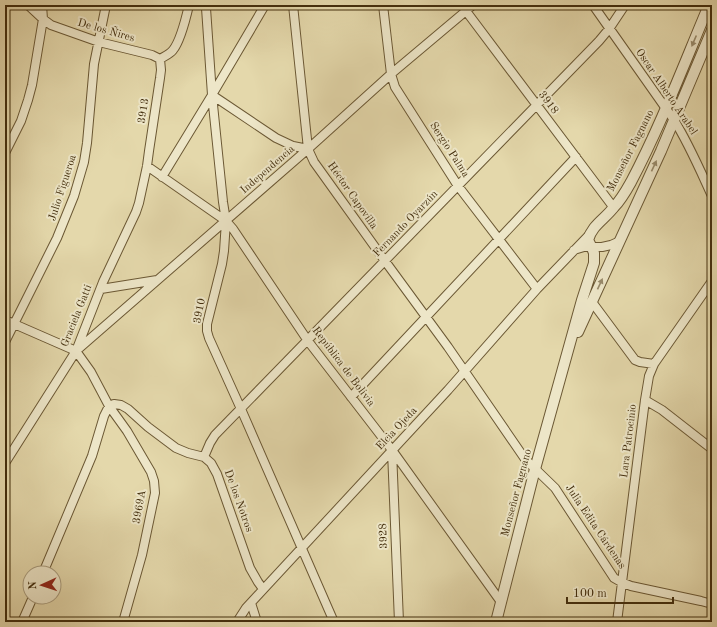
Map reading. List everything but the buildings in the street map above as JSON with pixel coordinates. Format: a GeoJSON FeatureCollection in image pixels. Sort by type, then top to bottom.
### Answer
{"type":"FeatureCollection","features":[{"type":"Feature","properties":{"kind":"street","name":"De los Ñires"},"geometry":{"type":"LineString","coordinates":[[28,5],[51,25],[99,42],[160,58]]}},
{"type":"Feature","properties":{"kind":"street"},"geometry":{"type":"LineString","coordinates":[[5,153],[21,121],[32,85],[43,19],[42,5]]}},
{"type":"Feature","properties":{"kind":"street","name":"Julio Figueroa"},"geometry":{"type":"LineString","coordinates":[[5,342],[58,238],[74,196],[84,162],[88,136],[94,64],[106,5]]}},
{"type":"Feature","properties":{"kind":"street"},"geometry":{"type":"LineString","coordinates":[[160,58],[168,55],[174,49],[181,34],[189,5]]}},
{"type":"Feature","properties":{"kind":"street","name":"3910"},"geometry":{"type":"LineString","coordinates":[[205,5],[212,95],[226,221],[222,264],[207,324],[207,331],[334,622]]}},
{"type":"Feature","properties":{"kind":"street"},"geometry":{"type":"LineString","coordinates":[[162,177],[265,5]]}},
{"type":"Feature","properties":{"kind":"street","name":"Héctor Capovilla"},"geometry":{"type":"LineString","coordinates":[[293,5],[308,149],[314,162],[448,347],[526,459],[535,469]]}},
{"type":"Feature","properties":{"kind":"street","name":"Sergio Palma"},"geometry":{"type":"LineString","coordinates":[[383,5],[390,74],[395,87],[458,186],[537,289]]}},
{"type":"Feature","properties":{"kind":"street","name":"Independencia"},"geometry":{"type":"LineString","coordinates":[[76,351],[308,149],[390,74],[473,5]]}},
{"type":"Feature","properties":{"kind":"street","name":"Oscar Alberto Arabel"},"geometry":{"type":"LineString","coordinates":[[593,5],[683,134],[712,196]]}},
{"type":"Feature","properties":{"kind":"street","name":"Fernando Oyarzún"},"geometry":{"type":"LineString","coordinates":[[204,457],[215,435],[537,106],[609,29],[625,5]]}},
{"type":"Feature","properties":{"kind":"street","name":"Monseñor Fagnano"},"geometry":{"type":"LineString","coordinates":[[496,622],[535,469],[582,300],[594,263],[594,255],[588,240],[590,234],[614,208],[630,182],[666,108],[709,5]]}},
{"type":"Feature","properties":{"kind":"street","name":"3918"},"geometry":{"type":"LineString","coordinates":[[466,11],[614,208]]}},
{"type":"Feature","properties":{"kind":"street","name":"Monseñor Fagnano"},"geometry":{"type":"LineString","coordinates":[[562,371],[674,120],[712,30]]}},
{"type":"Feature","properties":{"kind":"street","name":"3913"},"geometry":{"type":"LineString","coordinates":[[147,166],[161,70],[160,58]]}},
{"type":"Feature","properties":{"kind":"street"},"geometry":{"type":"LineString","coordinates":[[212,95],[276,138],[293,146],[308,149]]}},
{"type":"Feature","properties":{"kind":"street"},"geometry":{"type":"LineString","coordinates":[[351,396],[576,157]]}},
{"type":"Feature","properties":{"kind":"street","name":"República de Bolivia"},"geometry":{"type":"LineString","coordinates":[[147,166],[226,221],[233,229],[308,341],[392,450],[501,602]]}},
{"type":"Feature","properties":{"kind":"street","name":"Graciela Gatti"},"geometry":{"type":"LineString","coordinates":[[5,463],[76,351],[101,289],[136,212],[147,166]]}},
{"type":"Feature","properties":{"kind":"street","name":"Elcia Ojeda"},"geometry":{"type":"LineString","coordinates":[[237,622],[246,608],[464,372],[537,289],[590,234]]}},
{"type":"Feature","properties":{"kind":"street"},"geometry":{"type":"LineString","coordinates":[[574,250],[584,247],[592,248],[611,245],[620,241]]}},
{"type":"Feature","properties":{"kind":"street"},"geometry":{"type":"LineString","coordinates":[[101,289],[158,280]]}},
{"type":"Feature","properties":{"kind":"street","name":"Lara Patrocinio"},"geometry":{"type":"LineString","coordinates":[[617,622],[649,376],[654,364],[712,281]]}},
{"type":"Feature","properties":{"kind":"street"},"geometry":{"type":"LineString","coordinates":[[592,302],[635,360],[654,364]]}},
{"type":"Feature","properties":{"kind":"street"},"geometry":{"type":"LineString","coordinates":[[5,320],[76,351],[91,372],[109,406]]}},
{"type":"Feature","properties":{"kind":"street"},"geometry":{"type":"LineString","coordinates":[[645,400],[662,410],[712,449]]}},
{"type":"Feature","properties":{"kind":"street"},"geometry":{"type":"LineString","coordinates":[[46,565],[92,456],[104,416],[109,406],[114,404],[121,405],[176,448],[204,457]]}},
{"type":"Feature","properties":{"kind":"street","name":"3969A"},"geometry":{"type":"LineString","coordinates":[[109,406],[127,431],[151,472],[154,481],[155,493],[142,555],[124,622]]}},
{"type":"Feature","properties":{"kind":"street","name":"3928"},"geometry":{"type":"LineString","coordinates":[[392,450],[399,622]]}},
{"type":"Feature","properties":{"kind":"street","name":"De los Notros"},"geometry":{"type":"LineString","coordinates":[[204,457],[211,462],[217,474],[250,568],[264,589]]}},
{"type":"Feature","properties":{"kind":"street","name":"Julia Edita Cárdenas"},"geometry":{"type":"LineString","coordinates":[[535,469],[555,488],[614,578],[631,586],[712,604]]}},
{"type":"Feature","properties":{"kind":"street"},"geometry":{"type":"LineString","coordinates":[[251,603],[257,622]]}},
{"type":"Feature","properties":{"kind":"street"},"geometry":{"type":"LineString","coordinates":[[22,622],[29,605]]}}]}
